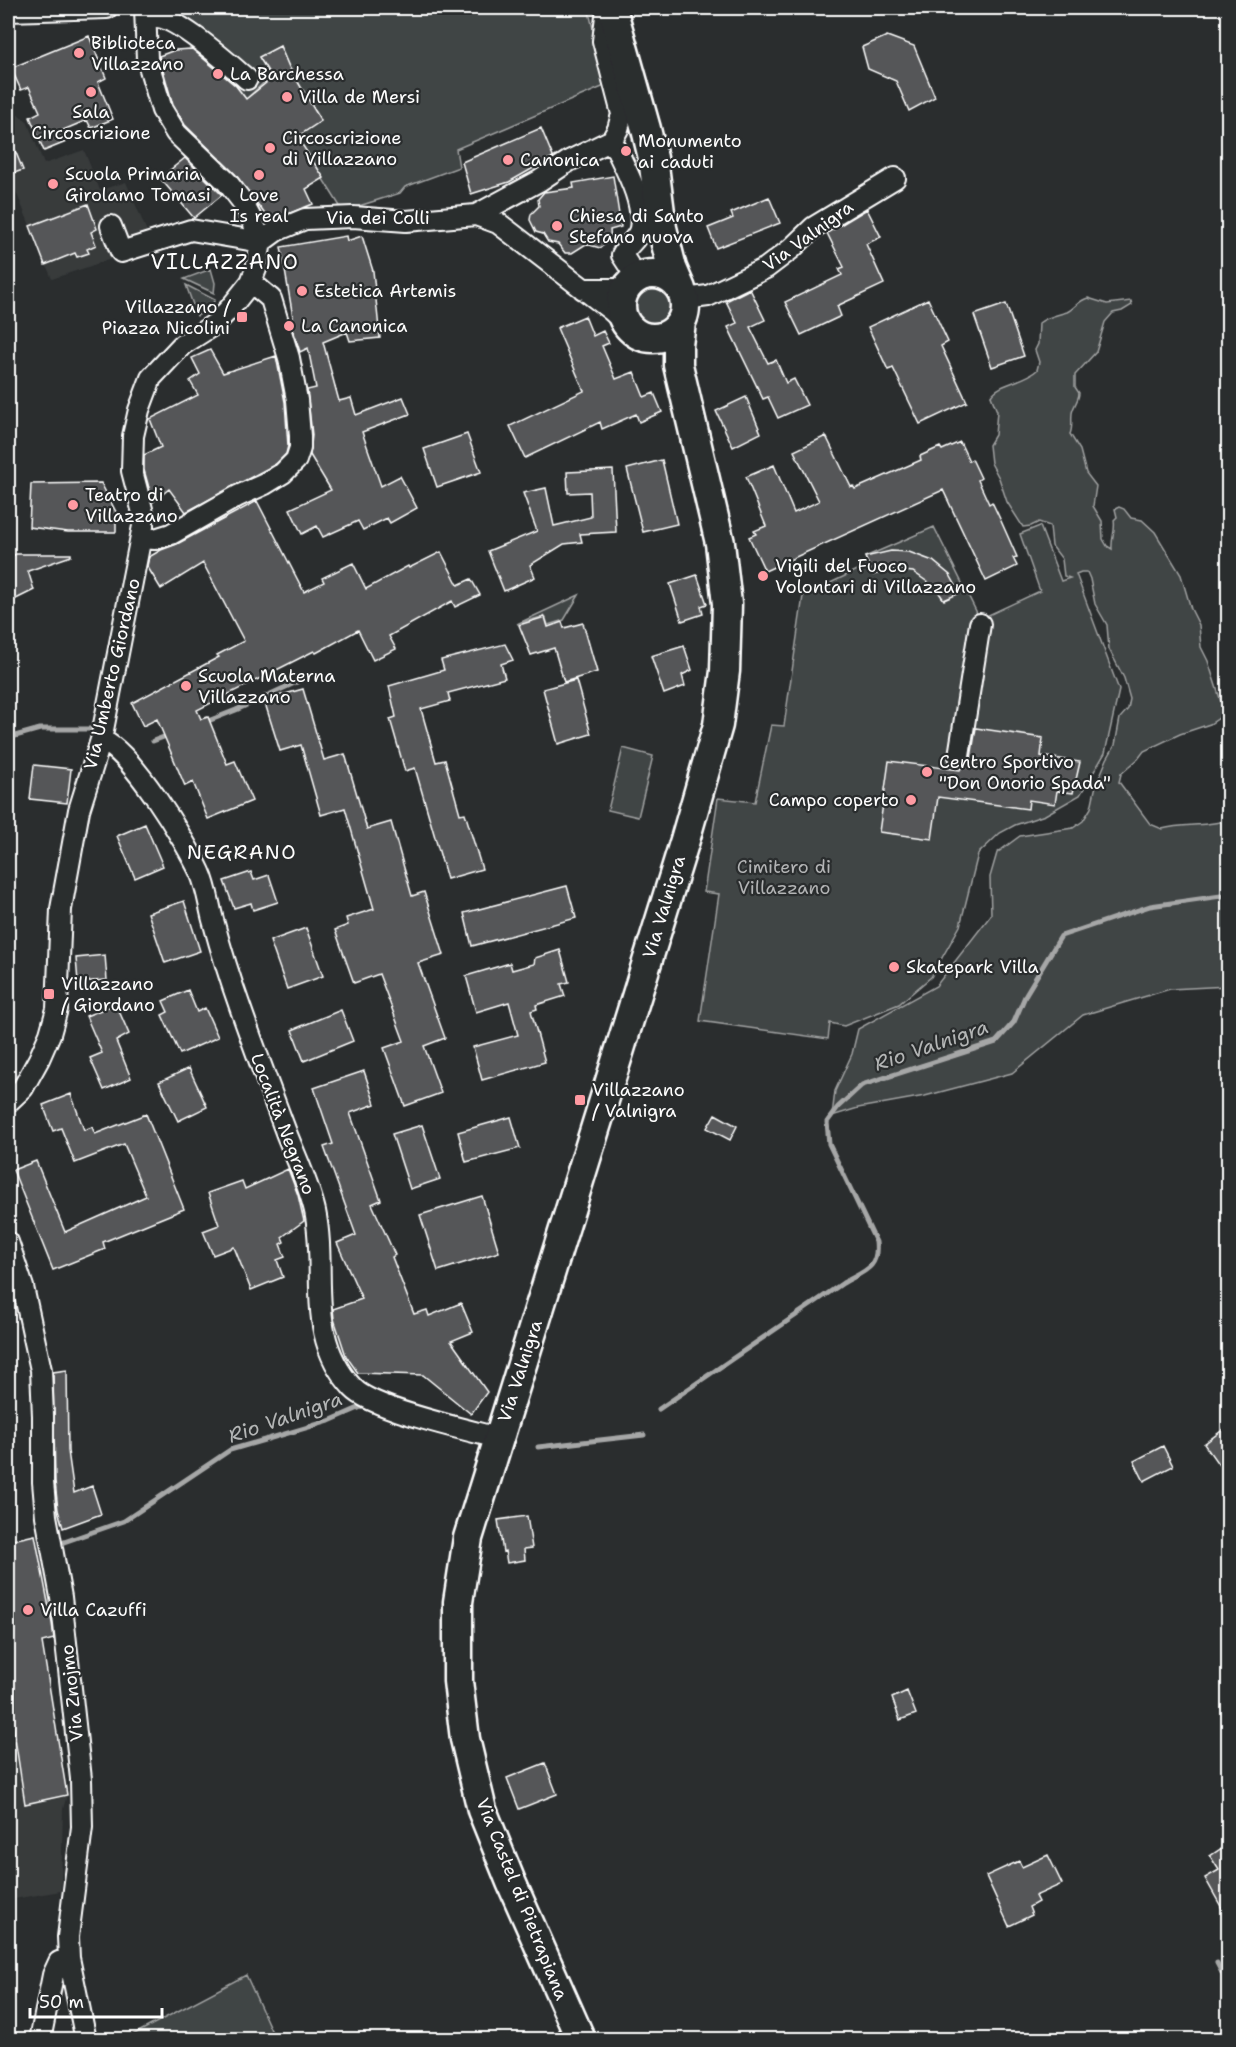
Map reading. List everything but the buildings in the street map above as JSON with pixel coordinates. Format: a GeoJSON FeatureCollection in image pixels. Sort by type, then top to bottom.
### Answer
{"type":"FeatureCollection","features":[{"type":"Feature","properties":{"kind":"main road"},"geometry":{"type":"LineString","coordinates":[[612,8],[653,158],[662,228],[682,303],[670,334],[652,339],[634,331]]}},
{"type":"Feature","properties":{"kind":"main road"},"geometry":{"type":"LineString","coordinates":[[662,228],[659,254],[620,306],[634,331],[659,347],[678,365]]}},
{"type":"Feature","properties":{"kind":"main road"},"geometry":{"type":"LineString","coordinates":[[637,281],[667,277],[682,303]]}},
{"type":"Feature","properties":{"kind":"main road","name":"Via Valnigra"},"geometry":{"type":"LineString","coordinates":[[498,1438],[523,1367],[569,1209],[685,840],[718,725],[725,671],[727,604],[720,543],[678,365],[682,303]]}},
{"type":"Feature","properties":{"kind":"main road","name":"Via Castel di Pietrapiana"},"geometry":{"type":"LineString","coordinates":[[498,1438],[468,1538],[458,1602],[458,1681],[465,1739],[482,1810],[511,1882],[581,2040]]}},
{"type":"Feature","properties":{"kind":"street"},"geometry":{"type":"LineString","coordinates":[[8,11],[107,8]]}},
{"type":"Feature","properties":{"kind":"street"},"geometry":{"type":"LineString","coordinates":[[476,214],[539,181],[569,161],[612,140],[622,114],[603,41],[606,8]]}},
{"type":"Feature","properties":{"kind":"street"},"geometry":{"type":"LineString","coordinates":[[142,538],[155,539],[171,534],[238,496],[265,484],[296,460],[300,448],[289,358],[272,299],[251,282],[261,242],[242,201],[227,182],[176,133],[162,110],[147,59],[150,12],[178,25],[247,79]]}},
{"type":"Feature","properties":{"kind":"street"},"geometry":{"type":"LineString","coordinates":[[583,289],[637,281],[622,255],[625,248],[637,237],[640,227],[638,205],[632,180],[612,140]]}},
{"type":"Feature","properties":{"kind":"street","name":"Via Valnigra"},"geometry":{"type":"LineString","coordinates":[[682,303],[708,296],[766,268],[814,227],[895,178]]}},
{"type":"Feature","properties":{"kind":"street"},"geometry":{"type":"LineString","coordinates":[[476,214],[498,223],[611,310],[634,331]]}},
{"type":"Feature","properties":{"kind":"street","name":"Via dei Colli"},"geometry":{"type":"LineString","coordinates":[[261,242],[276,231],[305,219],[353,217],[406,221],[476,214]]}},
{"type":"Feature","properties":{"kind":"street"},"geometry":{"type":"LineString","coordinates":[[111,226],[121,252],[191,230],[261,242]]}},
{"type":"Feature","properties":{"kind":"street","name":"Via Umberto Giordano"},"geometry":{"type":"LineString","coordinates":[[8,1102],[23,1088],[39,1059],[50,1034],[57,1009],[61,909],[79,810],[101,740],[142,538],[143,513],[132,471],[134,436],[143,399],[151,378],[166,360],[182,345],[215,324],[251,282]]}},
{"type":"Feature","properties":{"kind":"street"},"geometry":{"type":"LineString","coordinates":[[959,756],[980,624]]}},
{"type":"Feature","properties":{"kind":"street","name":"Località Negrano"},"geometry":{"type":"LineString","coordinates":[[101,740],[109,743],[133,767],[168,817],[201,873],[220,945],[237,997],[315,1211],[320,1252],[319,1300],[324,1337],[340,1373],[356,1391],[377,1404],[498,1438]]}},
{"type":"Feature","properties":{"kind":"street","name":"Via Znojmo"},"geometry":{"type":"LineString","coordinates":[[8,1242],[23,1287],[41,1370],[43,1482],[46,1516],[61,1597],[81,1779],[82,1827],[68,1937],[69,1958],[86,2040]]}},
{"type":"Feature","properties":{"kind":"street"},"geometry":{"type":"LineString","coordinates":[[40,2040],[53,1975],[59,1962],[69,1958]]}},
{"type":"Feature","properties":{"kind":"shaded area","name":"Scuola Primaria Girolamo Tomasi"},"geometry":{"type":"Polygon","coordinates":[[[8,91],[17,114],[27,121],[44,164],[84,150],[100,190],[126,182],[148,234],[156,244],[52,279],[14,187],[8,189],[8,91]]]}},
{"type":"Feature","properties":{"kind":"shaded area"},"geometry":{"type":"Polygon","coordinates":[[[51,1687],[67,1795],[63,1809],[61,1891],[8,1900],[8,1692],[9,1696],[51,1687]]]}},
{"type":"Feature","properties":{"kind":"green space"},"geometry":{"type":"Polygon","coordinates":[[[158,8],[588,8],[607,85],[456,149],[459,167],[405,187],[400,193],[343,211],[299,141],[298,136],[321,120],[289,67],[280,46],[259,57],[271,76],[246,99],[231,78],[201,49],[165,30],[158,8]]]}},
{"type":"Feature","properties":{"kind":"green space"},"geometry":{"type":"Polygon","coordinates":[[[211,269],[215,283],[214,293],[184,279],[211,269]]]}},
{"type":"Feature","properties":{"kind":"green space"},"geometry":{"type":"Polygon","coordinates":[[[186,285],[215,300],[207,310],[197,316],[186,285]]]}},
{"type":"Feature","properties":{"kind":"green space"},"geometry":{"type":"Polygon","coordinates":[[[654,285],[669,291],[675,306],[669,321],[654,327],[639,321],[633,306],[639,291],[654,285]]]}},
{"type":"Feature","properties":{"kind":"green space","name":"Cimitero di Villazzano"},"geometry":{"type":"Polygon","coordinates":[[[1088,298],[1107,304],[1131,301],[1132,305],[1113,313],[1105,322],[1096,352],[1075,375],[1075,387],[1079,393],[1072,413],[1070,434],[1080,450],[1086,473],[1096,486],[1093,506],[1102,521],[1103,539],[1112,549],[1114,520],[1117,517],[1115,509],[1119,507],[1124,509],[1131,518],[1142,520],[1155,532],[1181,575],[1191,609],[1199,625],[1201,647],[1208,661],[1223,708],[1219,718],[1210,724],[1180,734],[1144,751],[1121,774],[1119,782],[1150,824],[1162,829],[1212,824],[1228,820],[1228,986],[1170,989],[1083,1015],[1012,1073],[925,1096],[858,1108],[832,1116],[835,1091],[852,1054],[858,1029],[936,986],[991,915],[990,877],[997,853],[1020,836],[1073,828],[1083,821],[1091,808],[1096,785],[1115,745],[1120,718],[1128,709],[1130,699],[1124,678],[1109,649],[1107,625],[1095,604],[1087,572],[1076,574],[1119,690],[1105,753],[1080,795],[1045,815],[1015,825],[1000,833],[978,854],[960,926],[931,977],[899,1004],[844,1026],[830,1023],[828,1039],[700,1021],[719,894],[704,892],[718,798],[755,802],[771,725],[784,726],[803,596],[868,565],[865,557],[934,527],[980,619],[1040,591],[1020,534],[1040,526],[1061,581],[1070,578],[1064,576],[1062,559],[1052,546],[1050,526],[1039,522],[1023,527],[1007,502],[991,463],[989,445],[995,435],[997,411],[991,396],[1000,388],[1037,370],[1039,362],[1035,350],[1038,344],[1039,323],[1067,312],[1088,298]]]}},
{"type":"Feature","properties":{"kind":"green space"},"geometry":{"type":"Polygon","coordinates":[[[579,595],[564,620],[548,625],[545,616],[517,624],[579,595]]]}},
{"type":"Feature","properties":{"kind":"green space"},"geometry":{"type":"Polygon","coordinates":[[[623,748],[653,756],[638,817],[608,810],[623,748]]]}},
{"type":"Feature","properties":{"kind":"green space"},"geometry":{"type":"Polygon","coordinates":[[[246,1975],[275,2039],[125,2039],[246,1975]]]}},
{"type":"Feature","properties":{"kind":"waterway"},"geometry":{"type":"LineString","coordinates":[[203,723],[301,680]]}},
{"type":"Feature","properties":{"kind":"waterway"},"geometry":{"type":"LineString","coordinates":[[8,738],[40,729],[92,729]]}},
{"type":"Feature","properties":{"kind":"waterway"},"geometry":{"type":"LineString","coordinates":[[153,741],[169,735]]}},
{"type":"Feature","properties":{"kind":"waterway","name":"Rio Valnigra"},"geometry":{"type":"LineString","coordinates":[[659,1409],[872,1264],[875,1258],[876,1242],[829,1144],[827,1122],[838,1107],[862,1085],[996,1042],[1014,1022],[1026,994],[1061,936],[1150,906],[1228,895]]}},
{"type":"Feature","properties":{"kind":"waterway","name":"Rio Valnigra"},"geometry":{"type":"LineString","coordinates":[[64,1542],[124,1521],[230,1450],[329,1421],[361,1407],[371,1409]]}},
{"type":"Feature","properties":{"kind":"waterway","name":"Rio Valnigra"},"geometry":{"type":"LineString","coordinates":[[538,1447],[644,1435]]}},
{"type":"Feature","properties":{"kind":"waterway"},"geometry":{"type":"LineString","coordinates":[[1217,1963],[1228,1984]]}},
{"type":"Feature","properties":{"kind":"place","name":"Biblioteca Villazzano"},"geometry":{"type":"Point","coordinates":[79,53]}},
{"type":"Feature","properties":{"kind":"place","name":"La Barchessa"},"geometry":{"type":"Point","coordinates":[218,74]}},
{"type":"Feature","properties":{"kind":"place","name":"Sala Circoscrizione"},"geometry":{"type":"Point","coordinates":[91,92]}},
{"type":"Feature","properties":{"kind":"place","name":"Villa de Mersi"},"geometry":{"type":"Point","coordinates":[287,97]}},
{"type":"Feature","properties":{"kind":"place","name":"Circoscrizione di Villazzano"},"geometry":{"type":"Point","coordinates":[270,148]}},
{"type":"Feature","properties":{"kind":"place","name":"Monumento ai caduti"},"geometry":{"type":"Point","coordinates":[626,151]}},
{"type":"Feature","properties":{"kind":"place","name":"Canonica"},"geometry":{"type":"Point","coordinates":[508,160]}},
{"type":"Feature","properties":{"kind":"place","name":"Love Is real"},"geometry":{"type":"Point","coordinates":[259,175]}},
{"type":"Feature","properties":{"kind":"place","name":"Scuola Primaria Girolamo Tomasi"},"geometry":{"type":"Point","coordinates":[53,184]}},
{"type":"Feature","properties":{"kind":"place","name":"Chiesa di Santo Stefano nuova"},"geometry":{"type":"Point","coordinates":[557,226]}},
{"type":"Feature","properties":{"kind":"place","name":"Estetica Artemis"},"geometry":{"type":"Point","coordinates":[302,291]}},
{"type":"Feature","properties":{"kind":"place","name":"Villazzano / Piazza Nicolini"},"geometry":{"type":"Point","coordinates":[242,317]}},
{"type":"Feature","properties":{"kind":"place","name":"La Canonica"},"geometry":{"type":"Point","coordinates":[289,326]}},
{"type":"Feature","properties":{"kind":"place","name":"Teatro di Villazzano"},"geometry":{"type":"Point","coordinates":[73,505]}},
{"type":"Feature","properties":{"kind":"place","name":"Vigili del Fuoco Volontari di Villazzano"},"geometry":{"type":"Point","coordinates":[763,576]}},
{"type":"Feature","properties":{"kind":"place","name":"Scuola Materna Villazzano"},"geometry":{"type":"Point","coordinates":[186,686]}},
{"type":"Feature","properties":{"kind":"place","name":"Centro Sportivo \"Don Onorio Spada\""},"geometry":{"type":"Point","coordinates":[927,772]}},
{"type":"Feature","properties":{"kind":"place","name":"Campo coperto"},"geometry":{"type":"Point","coordinates":[911,800]}},
{"type":"Feature","properties":{"kind":"place","name":"Skatepark Villa"},"geometry":{"type":"Point","coordinates":[894,967]}},
{"type":"Feature","properties":{"kind":"place","name":"Villazzano / Giordano"},"geometry":{"type":"Point","coordinates":[49,994]}},
{"type":"Feature","properties":{"kind":"place","name":"Villazzano / Valnigra"},"geometry":{"type":"Point","coordinates":[580,1100]}},
{"type":"Feature","properties":{"kind":"place","name":"Villa Cazuffi"},"geometry":{"type":"Point","coordinates":[28,1610]}},
{"type":"Feature","properties":{"kind":"district","name":"VILLAZZANO"},"geometry":{"type":"Point","coordinates":[225,262]}},
{"type":"Feature","properties":{"kind":"district","name":"NEGRANO"},"geometry":{"type":"Point","coordinates":[242,852]}}]}
